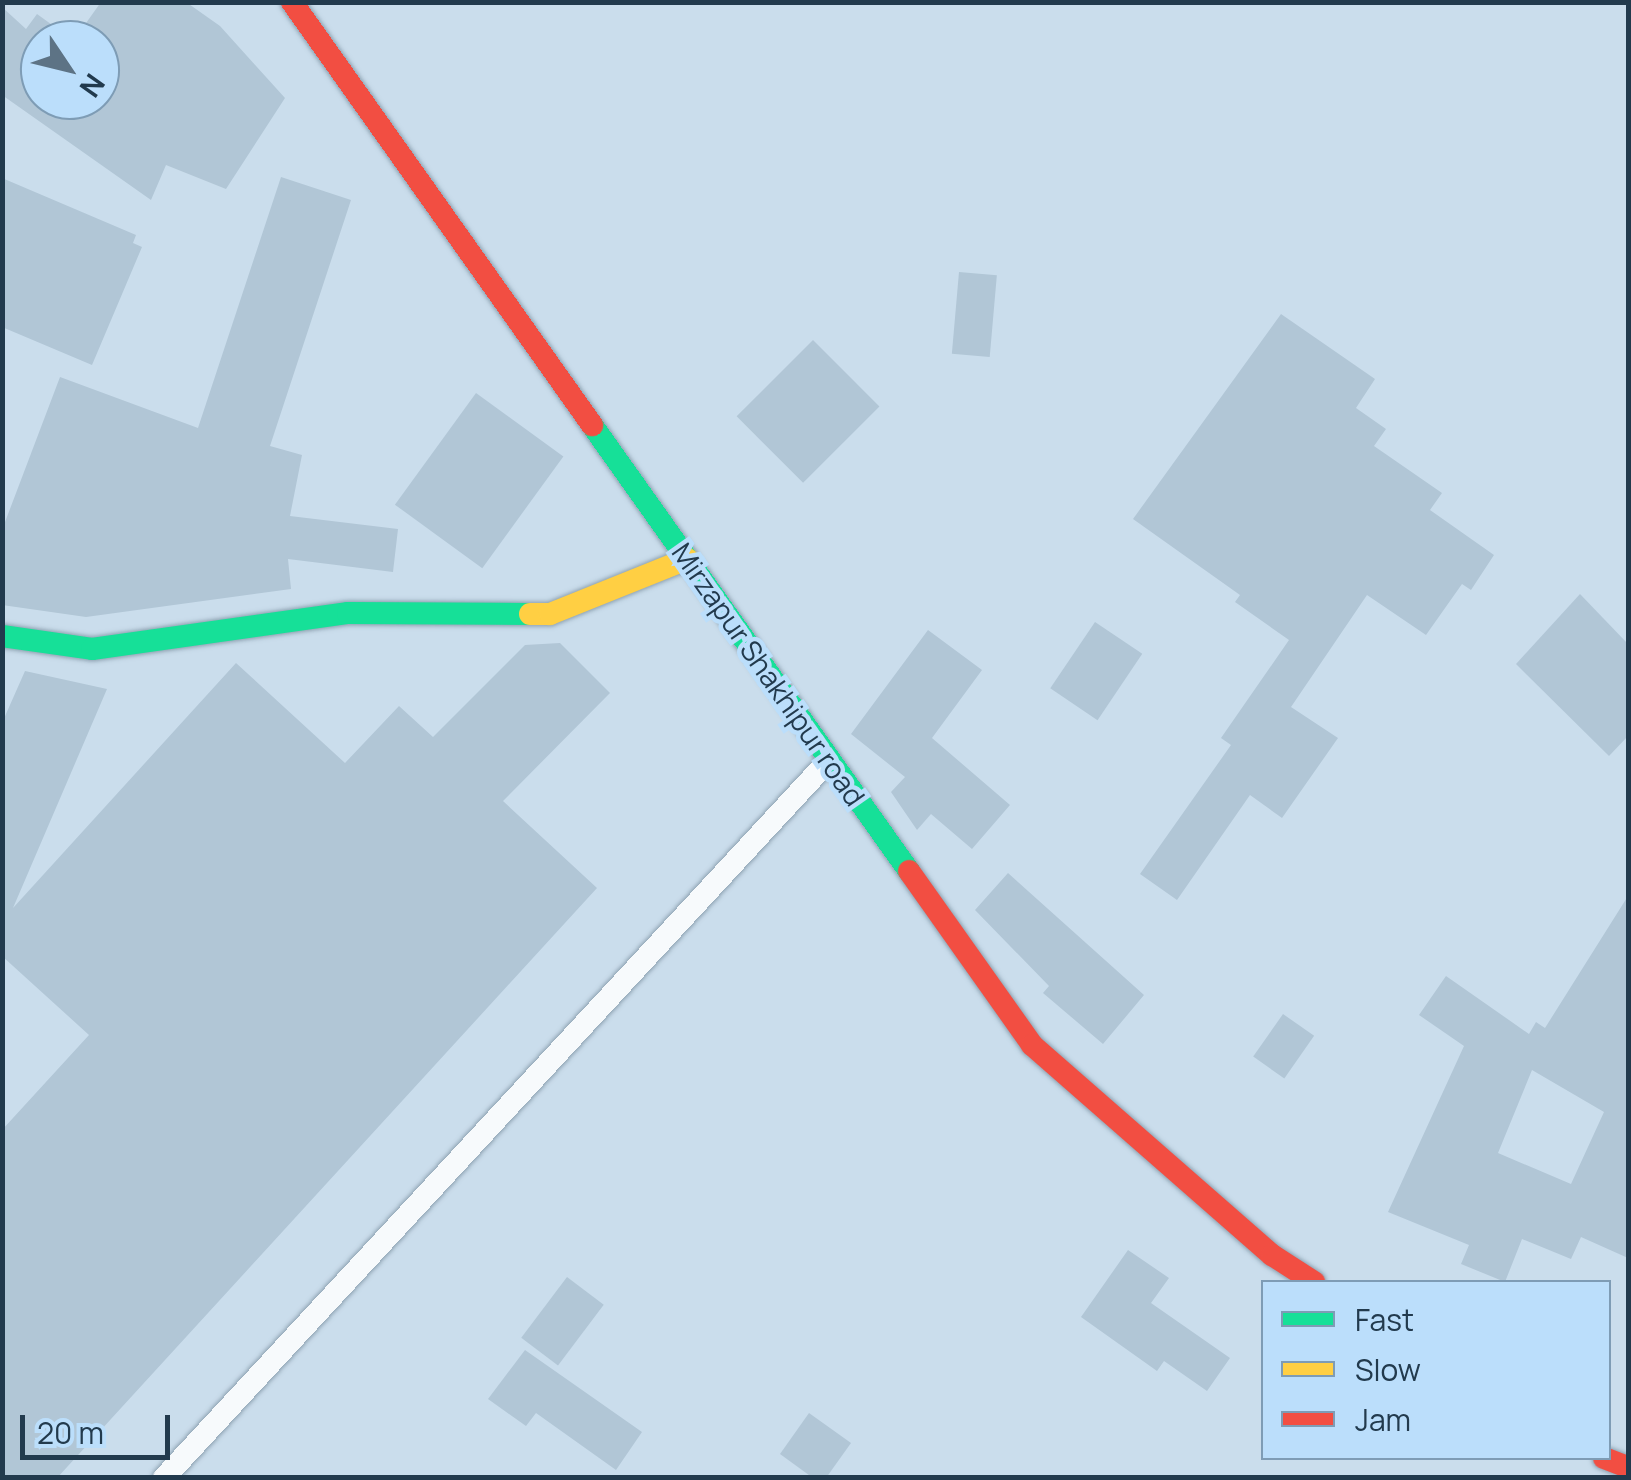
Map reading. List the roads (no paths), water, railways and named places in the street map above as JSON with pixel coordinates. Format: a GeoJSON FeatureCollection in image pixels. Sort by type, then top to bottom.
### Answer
{"type":"FeatureCollection","features":[{"type":"Feature","properties":{"kind":"main road","name":"Mirzapur Shakhipur road"},"geometry":{"type":"LineString","coordinates":[[292,2],[1032,1045],[1272,1255],[1311,1280]]}},
{"type":"Feature","properties":{"kind":"main road"},"geometry":{"type":"LineString","coordinates":[[2,636],[92,649],[348,613],[550,614],[688,559]]}},
{"type":"Feature","properties":{"kind":"lane"},"geometry":{"type":"LineString","coordinates":[[164,1478],[830,760]]}}]}
